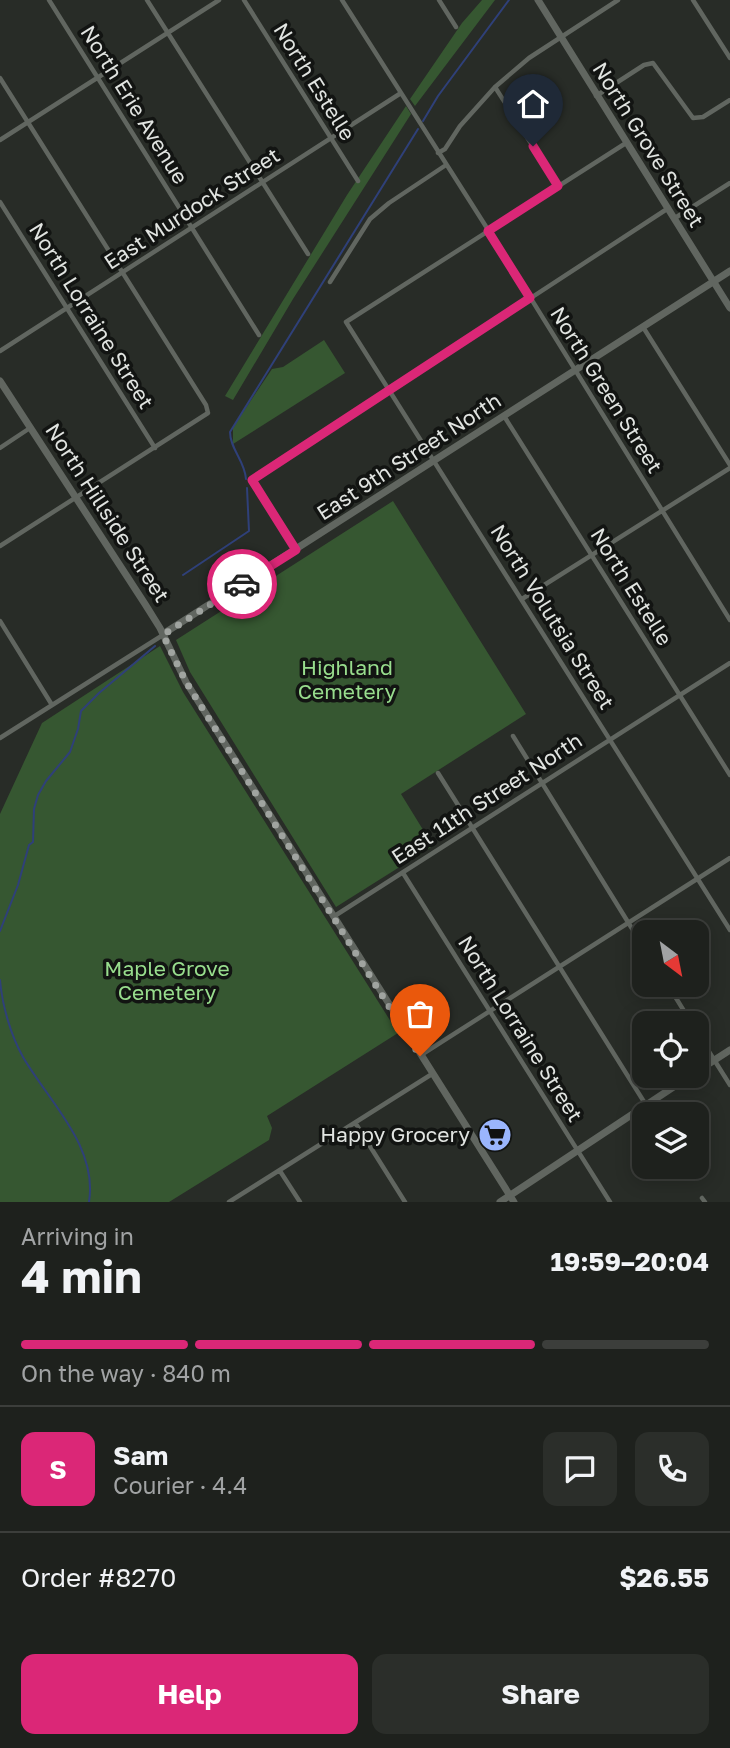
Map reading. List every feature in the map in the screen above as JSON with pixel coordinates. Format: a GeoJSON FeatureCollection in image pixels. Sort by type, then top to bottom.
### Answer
{"type":"FeatureCollection","features":[{"type":"Feature","properties":{"kind":"main road","name":"North Grove Street"},"geometry":{"type":"LineString","coordinates":[[538,0],[730,308]]}},
{"type":"Feature","properties":{"kind":"main road","name":"East 9th Street North"},"geometry":{"type":"LineString","coordinates":[[163,635],[730,271]]}},
{"type":"Feature","properties":{"kind":"main road","name":"North Hillside Street"},"geometry":{"type":"LineString","coordinates":[[0,381],[163,635],[186,682],[512,1199]]}},
{"type":"Feature","properties":{"kind":"main road"},"geometry":{"type":"LineString","coordinates":[[709,1064],[730,1050]]}},
{"type":"Feature","properties":{"kind":"main road"},"geometry":{"type":"LineString","coordinates":[[651,1102],[672,1088]]}},
{"type":"Feature","properties":{"kind":"main road"},"geometry":{"type":"LineString","coordinates":[[500,1202],[512,1199],[632,1115]]}},
{"type":"Feature","properties":{"kind":"street","name":"North Erie Avenue"},"geometry":{"type":"LineString","coordinates":[[49,0],[259,335]]}},
{"type":"Feature","properties":{"kind":"street"},"geometry":{"type":"LineString","coordinates":[[148,0],[308,254]]}},
{"type":"Feature","properties":{"kind":"street"},"geometry":{"type":"LineString","coordinates":[[0,140],[219,0]]}},
{"type":"Feature","properties":{"kind":"street","name":"North Estelle"},"geometry":{"type":"LineString","coordinates":[[244,0],[358,181]]}},
{"type":"Feature","properties":{"kind":"street","name":"North Green Street"},"geometry":{"type":"LineString","coordinates":[[342,0],[730,620]]}},
{"type":"Feature","properties":{"kind":"street"},"geometry":{"type":"LineString","coordinates":[[439,0],[456,27]]}},
{"type":"Feature","properties":{"kind":"street"},"geometry":{"type":"LineString","coordinates":[[439,153],[495,87],[529,58],[618,0]]}},
{"type":"Feature","properties":{"kind":"street"},"geometry":{"type":"LineString","coordinates":[[693,0],[730,58]]}},
{"type":"Feature","properties":{"kind":"street"},"geometry":{"type":"LineString","coordinates":[[596,96],[644,65],[653,63],[694,118],[703,117],[730,100]]}},
{"type":"Feature","properties":{"kind":"street"},"geometry":{"type":"LineString","coordinates":[[0,78],[206,405],[208,413],[0,546]]}},
{"type":"Feature","properties":{"kind":"street"},"geometry":{"type":"LineString","coordinates":[[495,87],[558,186]]}},
{"type":"Feature","properties":{"kind":"street","name":"East Murdock Street"},"geometry":{"type":"LineString","coordinates":[[0,351],[401,93]]}},
{"type":"Feature","properties":{"kind":"street"},"geometry":{"type":"LineString","coordinates":[[488,231],[626,143]]}},
{"type":"Feature","properties":{"kind":"street"},"geometry":{"type":"LineString","coordinates":[[332,280],[370,219],[446,165]]}},
{"type":"Feature","properties":{"kind":"street"},"geometry":{"type":"LineString","coordinates":[[674,219],[730,183]]}},
{"type":"Feature","properties":{"kind":"street","name":"North Lorraine Street"},"geometry":{"type":"LineString","coordinates":[[0,202],[155,448]]}},
{"type":"Feature","properties":{"kind":"street"},"geometry":{"type":"LineString","coordinates":[[296,550],[252,480],[667,209]]}},
{"type":"Feature","properties":{"kind":"street","name":"North Volutsia Street"},"geometry":{"type":"LineString","coordinates":[[488,231],[346,322],[730,930]]}},
{"type":"Feature","properties":{"kind":"street"},"geometry":{"type":"LineString","coordinates":[[522,599],[730,466],[643,327]]}},
{"type":"Feature","properties":{"kind":"street","name":"North Estelle"},"geometry":{"type":"LineString","coordinates":[[504,416],[730,775]]}},
{"type":"Feature","properties":{"kind":"street"},"geometry":{"type":"LineString","coordinates":[[0,448],[30,428]]}},
{"type":"Feature","properties":{"kind":"street"},"geometry":{"type":"LineString","coordinates":[[0,621],[52,705]]}},
{"type":"Feature","properties":{"kind":"street","name":"East 9th Street North"},"geometry":{"type":"LineString","coordinates":[[0,738],[163,635]]}},
{"type":"Feature","properties":{"kind":"street","name":"East 11th Street North"},"geometry":{"type":"LineString","coordinates":[[333,917],[730,663]]}},
{"type":"Feature","properties":{"kind":"street"},"geometry":{"type":"LineString","coordinates":[[513,736],[632,929]]}},
{"type":"Feature","properties":{"kind":"street"},"geometry":{"type":"LineString","coordinates":[[438,774],[644,1102]]}},
{"type":"Feature","properties":{"kind":"street"},"geometry":{"type":"LineString","coordinates":[[420,1056],[730,858]]}},
{"type":"Feature","properties":{"kind":"street","name":"North Lorraine Street"},"geometry":{"type":"LineString","coordinates":[[403,873],[610,1202]]}},
{"type":"Feature","properties":{"kind":"street"},"geometry":{"type":"LineString","coordinates":[[709,1051],[730,1084]]}},
{"type":"Feature","properties":{"kind":"street"},"geometry":{"type":"LineString","coordinates":[[229,1202],[432,1074]]}},
{"type":"Feature","properties":{"kind":"street"},"geometry":{"type":"LineString","coordinates":[[356,1124],[405,1202]]}},
{"type":"Feature","properties":{"kind":"street"},"geometry":{"type":"LineString","coordinates":[[280,1171],[300,1202]]}},
{"type":"Feature","properties":{"kind":"green space"},"geometry":{"type":"Polygon","coordinates":[[[482,0],[495,0],[415,106],[410,99],[462,23],[482,0]]]}},
{"type":"Feature","properties":{"kind":"green space"},"geometry":{"type":"Polygon","coordinates":[[[406,106],[411,114],[293,299],[233,400],[225,396],[347,195],[406,106]]]}},
{"type":"Feature","properties":{"kind":"green space"},"geometry":{"type":"Polygon","coordinates":[[[324,340],[345,373],[233,444],[233,427],[272,369],[283,367],[324,340]]]}},
{"type":"Feature","properties":{"kind":"green space","name":"Highland Cemetery"},"geometry":{"type":"Polygon","coordinates":[[[393,501],[526,714],[401,794],[433,846],[336,907],[190,672],[176,640],[393,501]]]}},
{"type":"Feature","properties":{"kind":"green space","name":"Maple Grove Cemetery"},"geometry":{"type":"Polygon","coordinates":[[[160,646],[183,692],[398,1033],[267,1116],[272,1128],[269,1140],[169,1202],[0,1202],[0,814],[42,723],[160,646]]]}},
{"type":"Feature","properties":{"kind":"waterway"},"geometry":{"type":"LineString","coordinates":[[423,121],[438,96],[509,0]]}},
{"type":"Feature","properties":{"kind":"waterway"},"geometry":{"type":"LineString","coordinates":[[246,479],[230,432],[418,129]]}},
{"type":"Feature","properties":{"kind":"waterway"},"geometry":{"type":"LineString","coordinates":[[183,575],[249,531],[247,488]]}},
{"type":"Feature","properties":{"kind":"waterway"},"geometry":{"type":"LineString","coordinates":[[0,931],[18,885],[29,845],[33,842],[34,809],[38,795],[70,752],[81,711],[155,646]]}},
{"type":"Feature","properties":{"kind":"waterway"},"geometry":{"type":"LineString","coordinates":[[0,980],[8,1020],[19,1049],[79,1143],[90,1182],[89,1202]]}},
{"type":"Feature","properties":{"kind":"way so far"},"geometry":{"type":"LineString","coordinates":[[242,584],[163,635],[186,682],[420,1056]]}},
{"type":"Feature","properties":{"kind":"place","name":"Happy Grocery"},"geometry":{"type":"Point","coordinates":[495,1135]}},
{"type":"Feature","properties":{"kind":"route"},"geometry":{"type":"LineString","coordinates":[[242,584],[296,550],[252,480],[530,298],[488,231],[558,186],[533,146]]}}]}
